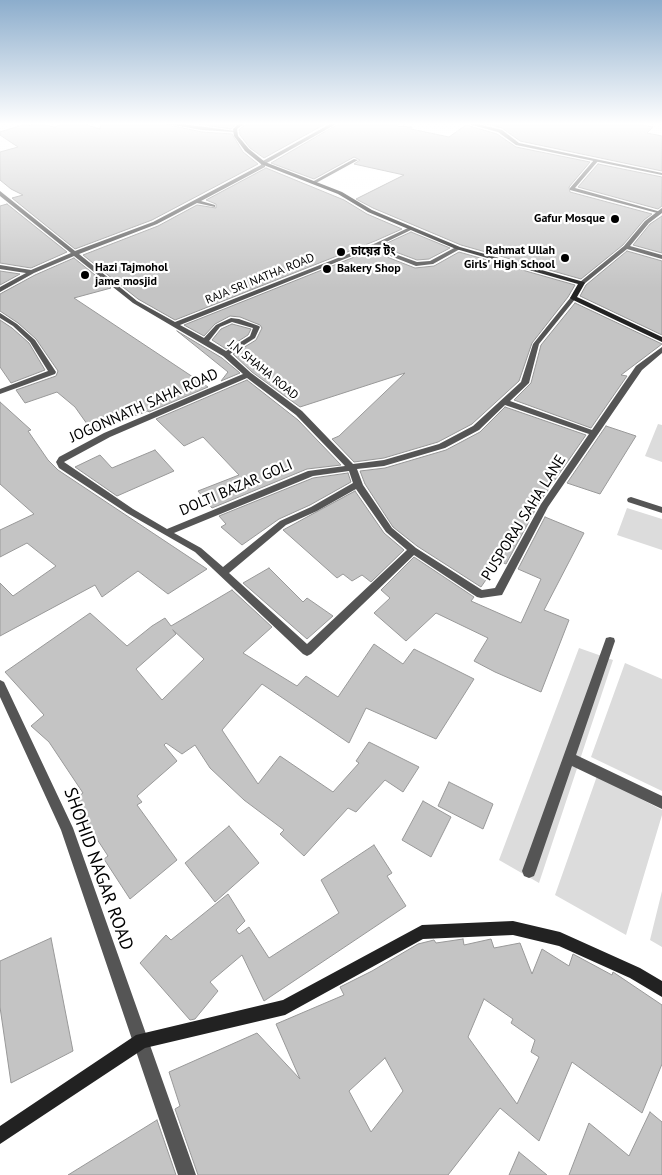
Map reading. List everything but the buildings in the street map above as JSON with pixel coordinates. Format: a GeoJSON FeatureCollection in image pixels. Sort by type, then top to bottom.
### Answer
{"type":"FeatureCollection","features":[{"type":"Feature","properties":{"kind":"street"},"geometry":{"type":"LineString","coordinates":[[0,290],[32,272],[73,254],[155,223],[238,178]]}},
{"type":"Feature","properties":{"kind":"street"},"geometry":{"type":"LineString","coordinates":[[302,178],[340,193],[370,211],[458,248],[582,283]]}},
{"type":"Feature","properties":{"kind":"street"},"geometry":{"type":"LineString","coordinates":[[314,182],[322,178]]}},
{"type":"Feature","properties":{"kind":"street"},"geometry":{"type":"LineString","coordinates":[[582,178],[572,189],[660,212]]}},
{"type":"Feature","properties":{"kind":"street","name":"J.N SHAHA ROAD"},"geometry":{"type":"LineString","coordinates":[[1,194],[36,221],[73,254],[135,302],[226,354],[248,375],[299,413],[353,468]]}},
{"type":"Feature","properties":{"kind":"street"},"geometry":{"type":"LineString","coordinates":[[196,201],[213,206]]}},
{"type":"Feature","properties":{"kind":"street"},"geometry":{"type":"LineString","coordinates":[[660,212],[647,222],[626,247],[582,283],[572,298],[662,340]]}},
{"type":"Feature","properties":{"kind":"street","name":"RAJA SRI NATHA ROAD"},"geometry":{"type":"LineString","coordinates":[[174,325],[378,244],[410,229]]}},
{"type":"Feature","properties":{"kind":"street"},"geometry":{"type":"LineString","coordinates":[[378,244],[390,254],[416,264],[431,263],[458,248]]}},
{"type":"Feature","properties":{"kind":"street"},"geometry":{"type":"LineString","coordinates":[[626,247],[662,257]]}},
{"type":"Feature","properties":{"kind":"street"},"geometry":{"type":"LineString","coordinates":[[0,267],[32,272]]}},
{"type":"Feature","properties":{"kind":"street","name":"DOLTI BAZAR GOLI"},"geometry":{"type":"LineString","coordinates":[[166,533],[311,473],[384,463],[442,446],[476,428],[526,383],[536,344],[572,298]]}},
{"type":"Feature","properties":{"kind":"street"},"geometry":{"type":"LineString","coordinates":[[0,315],[33,341],[52,372],[0,392]]}},
{"type":"Feature","properties":{"kind":"street"},"geometry":{"type":"LineString","coordinates":[[205,341],[218,326],[231,320],[237,320],[257,327],[253,337],[226,354]]}},
{"type":"Feature","properties":{"kind":"street","name":"PUSPORAJ SAHA LANE"},"geometry":{"type":"LineString","coordinates":[[353,468],[358,484],[389,530],[413,550],[481,594],[498,592],[544,506],[639,368],[662,350]]}},
{"type":"Feature","properties":{"kind":"street","name":"JOGONNATH SAHA ROAD"},"geometry":{"type":"LineString","coordinates":[[166,533],[123,507],[62,466],[60,462],[62,459],[107,434],[248,375]]}},
{"type":"Feature","properties":{"kind":"street"},"geometry":{"type":"LineString","coordinates":[[504,402],[594,433]]}},
{"type":"Feature","properties":{"kind":"street"},"geometry":{"type":"LineString","coordinates":[[223,572],[283,523],[314,509],[358,484]]}},
{"type":"Feature","properties":{"kind":"street"},"geometry":{"type":"LineString","coordinates":[[631,500],[662,510]]}},
{"type":"Feature","properties":{"kind":"street","name":"DOLTI BAZAR GOLI"},"geometry":{"type":"LineString","coordinates":[[166,533],[198,550],[307,651],[413,550]]}},
{"type":"Feature","properties":{"kind":"street"},"geometry":{"type":"LineString","coordinates":[[529,871],[610,641]]}},
{"type":"Feature","properties":{"kind":"street","name":"SHOHID NAGAR ROAD"},"geometry":{"type":"LineString","coordinates":[[0,685],[67,828],[188,1175]]}},
{"type":"Feature","properties":{"kind":"street"},"geometry":{"type":"LineString","coordinates":[[569,758],[662,803]]}},
{"type":"Feature","properties":{"kind":"street"},"geometry":{"type":"LineString","coordinates":[[0,1136],[142,1041],[285,1007],[422,932],[512,928],[560,938],[635,973],[662,990]]}},
{"type":"Feature","properties":{"kind":"shaded area"},"geometry":{"type":"Polygon","coordinates":[[[658,424],[662,425],[662,462],[645,456],[658,424]]]}},
{"type":"Feature","properties":{"kind":"shaded area"},"geometry":{"type":"Polygon","coordinates":[[[627,508],[662,519],[662,550],[617,535],[627,508]]]}},
{"type":"Feature","properties":{"kind":"shaded area"},"geometry":{"type":"Polygon","coordinates":[[[579,648],[613,660],[539,883],[499,860],[579,648]]]}},
{"type":"Feature","properties":{"kind":"shaded area"},"geometry":{"type":"Polygon","coordinates":[[[625,663],[662,679],[662,791],[591,757],[625,663]]]}},
{"type":"Feature","properties":{"kind":"shaded area"},"geometry":{"type":"Polygon","coordinates":[[[597,776],[662,810],[626,935],[555,895],[597,776]]]}},
{"type":"Feature","properties":{"kind":"shaded area"},"geometry":{"type":"Polygon","coordinates":[[[662,891],[662,947],[650,940],[662,891]]]}},
{"type":"Feature","properties":{"kind":"place","name":"Gafur Mosque"},"geometry":{"type":"Point","coordinates":[615,219]}},
{"type":"Feature","properties":{"kind":"place","name":"চায়ের টং"},"geometry":{"type":"Point","coordinates":[341,252]}},
{"type":"Feature","properties":{"kind":"place","name":"Rahmat Ullah Girls' High School"},"geometry":{"type":"Point","coordinates":[565,258]}},
{"type":"Feature","properties":{"kind":"place","name":"Bakery Shop"},"geometry":{"type":"Point","coordinates":[327,269]}},
{"type":"Feature","properties":{"kind":"place","name":"Hazi Tajmohol jame mosjid"},"geometry":{"type":"Point","coordinates":[85,275]}}]}
